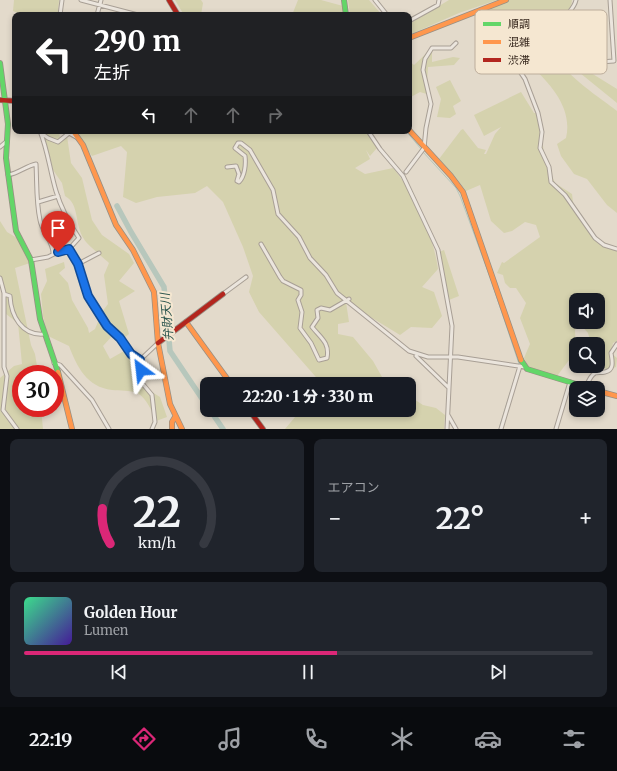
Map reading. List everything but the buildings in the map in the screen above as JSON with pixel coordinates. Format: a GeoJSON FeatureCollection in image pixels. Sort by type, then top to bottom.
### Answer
{"type":"FeatureCollection","features":[{"type":"Feature","properties":{"kind":"street"},"geometry":{"type":"LineString","coordinates":[[60,12],[62,0]]}},
{"type":"Feature","properties":{"kind":"street"},"geometry":{"type":"LineString","coordinates":[[81,0],[127,12]]}},
{"type":"Feature","properties":{"kind":"street"},"geometry":{"type":"LineString","coordinates":[[98,12],[101,0]]}},
{"type":"Feature","properties":{"kind":"street"},"geometry":{"type":"LineString","coordinates":[[168,0],[176,12]]}},
{"type":"Feature","properties":{"kind":"street"},"geometry":{"type":"LineString","coordinates":[[344,0],[346,12]]}},
{"type":"Feature","properties":{"kind":"street"},"geometry":{"type":"LineString","coordinates":[[375,0],[385,12]]}},
{"type":"Feature","properties":{"kind":"street"},"geometry":{"type":"LineString","coordinates":[[412,20],[435,8],[439,0]]}},
{"type":"Feature","properties":{"kind":"street"},"geometry":{"type":"LineString","coordinates":[[480,10],[506,0]]}},
{"type":"Feature","properties":{"kind":"street"},"geometry":{"type":"LineString","coordinates":[[572,10],[576,0]]}},
{"type":"Feature","properties":{"kind":"street"},"geometry":{"type":"LineString","coordinates":[[607,61],[614,61],[610,0]]}},
{"type":"Feature","properties":{"kind":"street"},"geometry":{"type":"LineString","coordinates":[[412,37],[475,12]]}},
{"type":"Feature","properties":{"kind":"street"},"geometry":{"type":"LineString","coordinates":[[406,172],[424,148],[426,128],[432,104],[423,70],[425,59],[432,48],[451,48],[456,43]]}},
{"type":"Feature","properties":{"kind":"street"},"geometry":{"type":"LineString","coordinates":[[0,63],[7,142],[8,175],[17,235],[31,260],[37,308],[54,362],[72,429]]}},
{"type":"Feature","properties":{"kind":"street"},"geometry":{"type":"LineString","coordinates":[[522,74],[538,113],[541,126],[540,148],[549,166],[551,182],[565,195],[595,238],[604,245],[617,249]]}},
{"type":"Feature","properties":{"kind":"street"},"geometry":{"type":"LineString","coordinates":[[31,260],[69,249],[79,238],[64,214],[42,134]]}},
{"type":"Feature","properties":{"kind":"street"},"geometry":{"type":"LineString","coordinates":[[43,134],[48,138],[58,142],[67,134]]}},
{"type":"Feature","properties":{"kind":"street"},"geometry":{"type":"LineString","coordinates":[[70,134],[79,139]]}},
{"type":"Feature","properties":{"kind":"street"},"geometry":{"type":"LineString","coordinates":[[76,134],[83,145],[116,225],[136,256],[154,292],[158,343],[166,372],[170,404],[182,429]]}},
{"type":"Feature","properties":{"kind":"street"},"geometry":{"type":"LineString","coordinates":[[370,134],[380,149],[404,176],[438,250],[452,326],[447,429]]}},
{"type":"Feature","properties":{"kind":"street"},"geometry":{"type":"LineString","coordinates":[[412,134],[457,182],[463,192],[522,366],[501,429]]}},
{"type":"Feature","properties":{"kind":"street"},"geometry":{"type":"LineString","coordinates":[[0,147],[7,142]]}},
{"type":"Feature","properties":{"kind":"street"},"geometry":{"type":"LineString","coordinates":[[227,167],[236,166],[239,174],[237,181],[239,182],[243,176],[245,156],[235,148],[238,143],[241,143],[250,150],[273,190],[278,214],[299,237],[310,258],[326,275],[337,293],[348,300],[415,354],[448,387]]}},
{"type":"Feature","properties":{"kind":"street"},"geometry":{"type":"LineString","coordinates":[[8,175],[18,173],[27,166],[36,164],[38,202],[42,230],[53,249],[53,254]]}},
{"type":"Feature","properties":{"kind":"street"},"geometry":{"type":"LineString","coordinates":[[38,202],[58,196]]}},
{"type":"Feature","properties":{"kind":"street"},"geometry":{"type":"LineString","coordinates":[[261,244],[283,281],[302,290],[302,295],[298,300],[302,312],[300,328],[304,336],[311,343],[319,360],[327,358],[328,348],[326,342],[312,327],[318,318],[317,310],[321,308],[330,310],[348,300]]}},
{"type":"Feature","properties":{"kind":"street"},"geometry":{"type":"LineString","coordinates":[[69,249],[78,264],[88,296],[107,326],[120,338],[131,354],[140,360]]}},
{"type":"Feature","properties":{"kind":"street"},"geometry":{"type":"LineString","coordinates":[[78,264],[99,253]]}},
{"type":"Feature","properties":{"kind":"street"},"geometry":{"type":"LineString","coordinates":[[140,360],[158,343],[246,277]]}},
{"type":"Feature","properties":{"kind":"street"},"geometry":{"type":"LineString","coordinates":[[0,278],[4,294],[2,343],[4,367],[8,376],[3,410],[17,429]]}},
{"type":"Feature","properties":{"kind":"street"},"geometry":{"type":"LineString","coordinates":[[4,294],[10,296],[11,309],[21,327],[35,334],[44,334]]}},
{"type":"Feature","properties":{"kind":"street"},"geometry":{"type":"LineString","coordinates":[[186,322],[226,377]]}},
{"type":"Feature","properties":{"kind":"street"},"geometry":{"type":"LineString","coordinates":[[589,381],[590,377],[595,373],[605,372],[611,368],[613,362],[611,353],[617,344]]}},
{"type":"Feature","properties":{"kind":"street"},"geometry":{"type":"LineString","coordinates":[[415,354],[428,357],[450,356],[522,366],[569,382]]}},
{"type":"Feature","properties":{"kind":"street"},"geometry":{"type":"LineString","coordinates":[[140,360],[142,383],[152,395],[155,422],[152,429]]}},
{"type":"Feature","properties":{"kind":"street"},"geometry":{"type":"LineString","coordinates":[[54,362],[60,365],[92,400],[109,429]]}},
{"type":"Feature","properties":{"kind":"street"},"geometry":{"type":"LineString","coordinates":[[556,429],[569,385]]}},
{"type":"Feature","properties":{"kind":"street"},"geometry":{"type":"LineString","coordinates":[[605,393],[617,396]]}},
{"type":"Feature","properties":{"kind":"street"},"geometry":{"type":"LineString","coordinates":[[447,413],[456,429]]}},
{"type":"Feature","properties":{"kind":"street"},"geometry":{"type":"LineString","coordinates":[[172,429],[172,422],[175,417]]}},
{"type":"Feature","properties":{"kind":"street"},"geometry":{"type":"LineString","coordinates":[[254,417],[263,429]]}},
{"type":"Feature","properties":{"kind":"shaded area"},"geometry":{"type":"Polygon","coordinates":[[[14,0],[59,0],[58,12],[13,11],[14,0]]]}},
{"type":"Feature","properties":{"kind":"shaded area"},"geometry":{"type":"Polygon","coordinates":[[[175,0],[201,0],[203,3],[202,12],[182,12],[175,0]]]}},
{"type":"Feature","properties":{"kind":"shaded area"},"geometry":{"type":"Polygon","coordinates":[[[298,0],[321,0],[343,6],[343,12],[293,12],[298,0]]]}},
{"type":"Feature","properties":{"kind":"shaded area"},"geometry":{"type":"Polygon","coordinates":[[[348,0],[369,0],[379,12],[350,12],[348,0]]]}},
{"type":"Feature","properties":{"kind":"shaded area"},"geometry":{"type":"Polygon","coordinates":[[[449,0],[497,0],[459,13],[412,34],[412,22],[449,0]]]}},
{"type":"Feature","properties":{"kind":"shaded area"},"geometry":{"type":"Polygon","coordinates":[[[509,0],[572,0],[571,7],[568,10],[489,10],[487,7],[509,0]]]}},
{"type":"Feature","properties":{"kind":"shaded area"},"geometry":{"type":"Polygon","coordinates":[[[432,48],[432,62],[453,57],[460,58],[454,65],[428,67],[427,83],[430,95],[420,92],[412,96],[412,63],[414,65],[432,48]]]}},
{"type":"Feature","properties":{"kind":"shaded area"},"geometry":{"type":"Polygon","coordinates":[[[539,74],[571,74],[617,111],[617,213],[607,205],[587,179],[574,174],[561,156],[557,144],[566,138],[566,117],[559,98],[539,74]]]}},
{"type":"Feature","properties":{"kind":"shaded area"},"geometry":{"type":"Polygon","coordinates":[[[581,74],[593,74],[617,89],[617,103],[581,74]]]}},
{"type":"Feature","properties":{"kind":"shaded area"},"geometry":{"type":"Polygon","coordinates":[[[450,80],[461,101],[453,106],[456,114],[450,118],[437,117],[441,99],[436,87],[450,80]]]}},
{"type":"Feature","properties":{"kind":"shaded area"},"geometry":{"type":"Polygon","coordinates":[[[521,92],[534,113],[538,113],[545,159],[555,183],[572,194],[573,202],[591,235],[617,249],[617,341],[613,343],[611,353],[617,358],[616,367],[608,370],[605,368],[605,337],[589,337],[584,329],[605,329],[605,293],[569,293],[569,329],[576,329],[575,337],[569,337],[569,360],[557,376],[529,367],[524,358],[530,344],[520,318],[526,303],[516,288],[510,288],[505,283],[503,275],[497,273],[502,262],[504,263],[540,237],[536,225],[525,222],[512,231],[504,233],[491,221],[480,185],[466,191],[439,159],[463,129],[478,148],[486,150],[484,154],[486,154],[495,134],[501,127],[484,136],[474,115],[521,92]]]}},
{"type":"Feature","properties":{"kind":"shaded area"},"geometry":{"type":"Polygon","coordinates":[[[44,134],[59,134],[60,138],[67,136],[71,163],[82,178],[92,220],[102,235],[129,254],[134,263],[119,281],[135,291],[119,301],[129,334],[123,339],[113,335],[103,346],[110,359],[124,351],[137,361],[134,381],[160,397],[167,417],[156,421],[144,398],[137,393],[112,390],[96,385],[84,375],[69,346],[48,336],[43,316],[41,294],[47,281],[45,269],[64,262],[65,268],[59,273],[68,283],[72,300],[88,328],[89,333],[95,329],[102,312],[108,304],[104,275],[109,263],[85,241],[79,227],[73,204],[65,196],[62,183],[53,170],[44,134]]]}},
{"type":"Feature","properties":{"kind":"shaded area"},"geometry":{"type":"Polygon","coordinates":[[[76,134],[370,134],[377,148],[370,156],[366,150],[370,159],[355,168],[365,174],[393,168],[409,190],[428,229],[436,256],[438,269],[422,287],[434,292],[442,316],[432,328],[411,327],[400,335],[346,302],[349,322],[338,324],[338,334],[353,337],[373,361],[382,377],[316,377],[259,312],[249,292],[253,276],[243,247],[223,202],[207,186],[195,193],[157,197],[136,203],[123,197],[127,152],[121,146],[92,156],[76,134]]]}},
{"type":"Feature","properties":{"kind":"shaded area"},"geometry":{"type":"Polygon","coordinates":[[[0,221],[7,232],[17,238],[27,254],[30,263],[15,268],[37,365],[18,365],[22,364],[18,323],[6,314],[5,290],[0,276],[0,221]]]}},
{"type":"Feature","properties":{"kind":"shaded area"},"geometry":{"type":"Polygon","coordinates":[[[444,250],[459,296],[449,300],[439,252],[444,250]]]}},
{"type":"Feature","properties":{"kind":"shaded area"},"geometry":{"type":"Polygon","coordinates":[[[12,368],[12,417],[42,417],[43,429],[0,429],[0,378],[12,368]]]}},
{"type":"Feature","properties":{"kind":"shaded area"},"geometry":{"type":"Polygon","coordinates":[[[416,400],[423,405],[436,408],[445,415],[444,429],[285,429],[295,417],[416,417],[416,400]]]}},
{"type":"Feature","properties":{"kind":"waterway"},"geometry":{"type":"LineString","coordinates":[[408,134],[421,149]]}},
{"type":"Feature","properties":{"kind":"waterway"},"geometry":{"type":"LineString","coordinates":[[423,152],[456,188],[460,196],[490,277],[519,364]]}},
{"type":"Feature","properties":{"kind":"waterway","name":"弁財天川"},"geometry":{"type":"LineString","coordinates":[[117,206],[164,287],[170,351],[200,396]]}},
{"type":"Feature","properties":{"kind":"waterway"},"geometry":{"type":"LineString","coordinates":[[499,429],[515,377]]}},
{"type":"Feature","properties":{"kind":"waterway","name":"弁財天川"},"geometry":{"type":"LineString","coordinates":[[215,417],[223,429]]}},
{"type":"Feature","properties":{"kind":"traffic: fast"},"geometry":{"type":"LineString","coordinates":[[344,0],[346,12]]}},
{"type":"Feature","properties":{"kind":"traffic: fast"},"geometry":{"type":"LineString","coordinates":[[0,63],[8,124],[6,158],[16,231],[31,260],[40,319],[56,365]]}},
{"type":"Feature","properties":{"kind":"traffic: fast"},"geometry":{"type":"LineString","coordinates":[[521,360],[527,369],[569,382]]}},
{"type":"Feature","properties":{"kind":"traffic: slow"},"geometry":{"type":"LineString","coordinates":[[480,10],[506,0]]}},
{"type":"Feature","properties":{"kind":"traffic: slow"},"geometry":{"type":"LineString","coordinates":[[412,37],[475,12]]}},
{"type":"Feature","properties":{"kind":"traffic: slow"},"geometry":{"type":"LineString","coordinates":[[412,133],[451,176],[463,192],[521,360]]}},
{"type":"Feature","properties":{"kind":"traffic: slow"},"geometry":{"type":"LineString","coordinates":[[75,134],[83,145],[116,225],[133,250],[154,292],[158,343],[170,404],[182,429]]}},
{"type":"Feature","properties":{"kind":"traffic: slow"},"geometry":{"type":"LineString","coordinates":[[186,322],[226,377]]}},
{"type":"Feature","properties":{"kind":"traffic: slow"},"geometry":{"type":"LineString","coordinates":[[605,393],[617,396]]}},
{"type":"Feature","properties":{"kind":"traffic: slow"},"geometry":{"type":"LineString","coordinates":[[64,396],[72,429]]}},
{"type":"Feature","properties":{"kind":"traffic: slow"},"geometry":{"type":"LineString","coordinates":[[172,429],[172,422],[175,417]]}},
{"type":"Feature","properties":{"kind":"traffic: jam"},"geometry":{"type":"LineString","coordinates":[[169,0],[176,12]]}},
{"type":"Feature","properties":{"kind":"traffic: jam"},"geometry":{"type":"LineString","coordinates":[[0,100],[12,101]]}},
{"type":"Feature","properties":{"kind":"traffic: jam"},"geometry":{"type":"LineString","coordinates":[[158,343],[223,294]]}},
{"type":"Feature","properties":{"kind":"traffic: jam"},"geometry":{"type":"LineString","coordinates":[[254,417],[263,429]]}},
{"type":"Feature","properties":{"kind":"route"},"geometry":{"type":"LineString","coordinates":[[58,252],[69,249],[75,257],[88,296],[111,331],[120,338],[131,354],[140,360],[141,370]]}}]}
